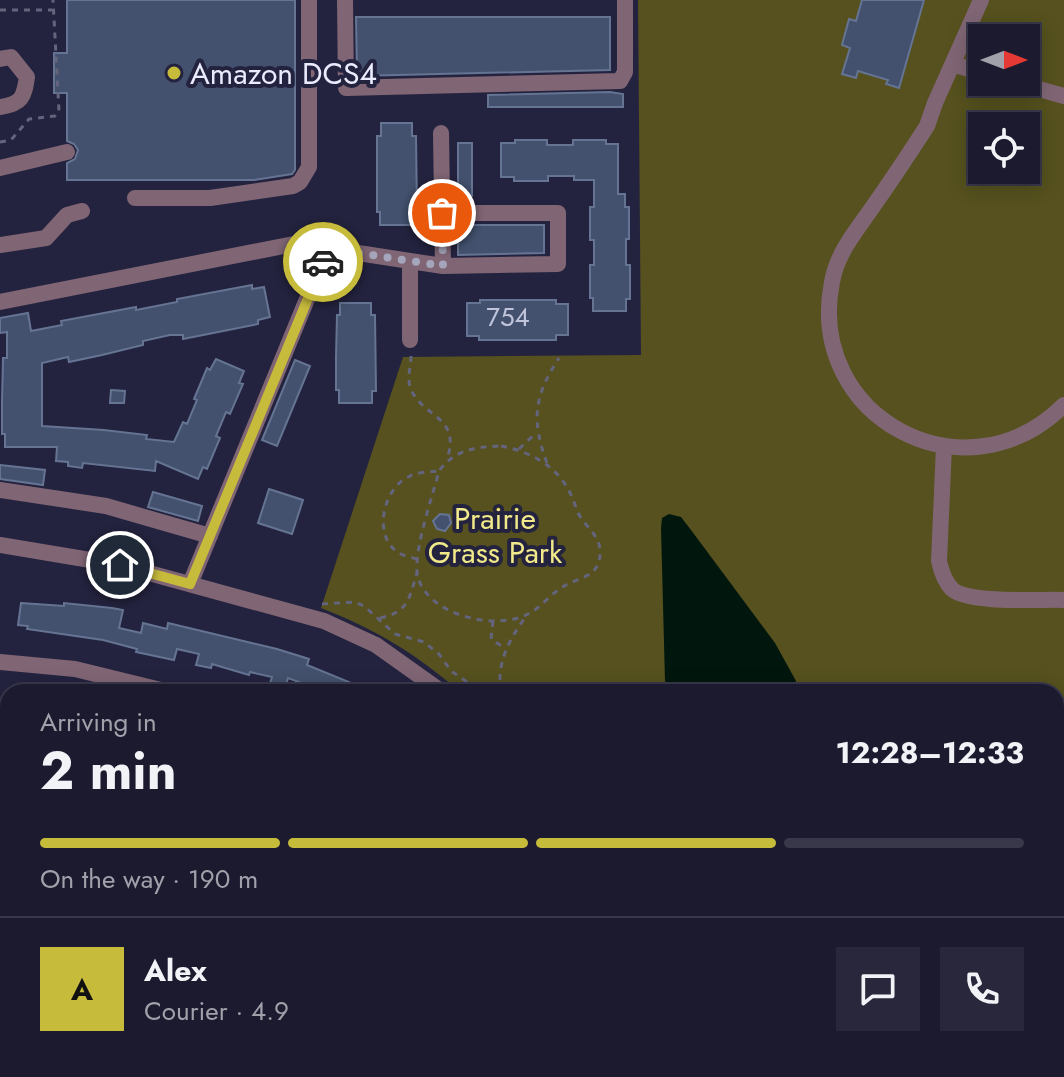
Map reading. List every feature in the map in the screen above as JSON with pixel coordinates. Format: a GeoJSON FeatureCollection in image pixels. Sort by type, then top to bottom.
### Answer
{"type":"FeatureCollection","features":[{"type":"Feature","properties":{"kind":"street"},"geometry":{"type":"LineString","coordinates":[[135,198],[210,198],[293,186],[300,182],[309,167],[309,0]]}},
{"type":"Feature","properties":{"kind":"street"},"geometry":{"type":"LineString","coordinates":[[345,0],[346,88],[620,81],[625,72],[625,0]]}},
{"type":"Feature","properties":{"kind":"street"},"geometry":{"type":"LineString","coordinates":[[981,0],[927,126],[839,257],[831,283],[830,327],[838,359],[862,401],[899,432],[944,446],[978,447],[1013,440],[1048,420],[1064,405]]}},
{"type":"Feature","properties":{"kind":"street"},"geometry":{"type":"LineString","coordinates":[[0,59],[11,57],[27,77],[24,94],[14,105],[0,107]]}},
{"type":"Feature","properties":{"kind":"street"},"geometry":{"type":"LineString","coordinates":[[953,64],[968,69]]}},
{"type":"Feature","properties":{"kind":"street"},"geometry":{"type":"LineString","coordinates":[[1040,89],[1064,96]]}},
{"type":"Feature","properties":{"kind":"street"},"geometry":{"type":"LineString","coordinates":[[441,133],[443,266]]}},
{"type":"Feature","properties":{"kind":"street"},"geometry":{"type":"LineString","coordinates":[[0,168],[67,152]]}},
{"type":"Feature","properties":{"kind":"street"},"geometry":{"type":"LineString","coordinates":[[0,245],[46,238],[67,215],[82,211]]}},
{"type":"Feature","properties":{"kind":"street"},"geometry":{"type":"LineString","coordinates":[[0,302],[314,240],[332,249],[443,266],[558,264],[558,213],[442,213]]}},
{"type":"Feature","properties":{"kind":"street"},"geometry":{"type":"LineString","coordinates":[[190,584],[321,265],[332,249]]}},
{"type":"Feature","properties":{"kind":"street"},"geometry":{"type":"LineString","coordinates":[[410,262],[410,340]]}},
{"type":"Feature","properties":{"kind":"street"},"geometry":{"type":"LineString","coordinates":[[944,446],[939,561],[949,585],[970,597],[1064,600]]}},
{"type":"Feature","properties":{"kind":"street"},"geometry":{"type":"LineString","coordinates":[[0,490],[106,506],[210,536]]}},
{"type":"Feature","properties":{"kind":"street"},"geometry":{"type":"LineString","coordinates":[[0,545],[107,562],[299,613],[352,632],[394,656],[431,684]]}},
{"type":"Feature","properties":{"kind":"street"},"geometry":{"type":"LineString","coordinates":[[0,662],[75,669],[136,684]]}},
{"type":"Feature","properties":{"kind":"path"},"geometry":{"type":"LineString","coordinates":[[0,142],[11,140],[29,119],[55,116],[59,111],[53,0]]}},
{"type":"Feature","properties":{"kind":"path"},"geometry":{"type":"LineString","coordinates":[[0,10],[53,10]]}},
{"type":"Feature","properties":{"kind":"path"},"geometry":{"type":"LineString","coordinates":[[380,618],[396,613],[409,602],[439,471],[447,460],[451,442],[448,430],[437,415],[416,399],[411,389],[410,340]]}},
{"type":"Feature","properties":{"kind":"path"},"geometry":{"type":"LineString","coordinates":[[500,684],[508,644],[527,615],[568,583],[588,576],[595,570],[600,554],[596,535],[579,517],[568,489],[547,463],[536,433],[542,386],[559,358]]}},
{"type":"Feature","properties":{"kind":"path"},"geometry":{"type":"LineString","coordinates":[[518,449],[536,433]]}},
{"type":"Feature","properties":{"kind":"path"},"geometry":{"type":"LineString","coordinates":[[447,460],[470,449],[501,446],[518,449],[547,463]]}},
{"type":"Feature","properties":{"kind":"path"},"geometry":{"type":"LineString","coordinates":[[417,559],[397,552],[391,544],[385,532],[385,507],[395,488],[409,476],[439,471]]}},
{"type":"Feature","properties":{"kind":"path"},"geometry":{"type":"LineString","coordinates":[[417,572],[423,590],[449,610],[472,619],[493,621],[527,615]]}},
{"type":"Feature","properties":{"kind":"path"},"geometry":{"type":"LineString","coordinates":[[319,604],[354,602],[380,618],[395,634],[424,642],[439,654],[451,671],[471,684]]}},
{"type":"Feature","properties":{"kind":"path"},"geometry":{"type":"LineString","coordinates":[[493,621],[491,639],[500,645],[508,644]]}},
{"type":"Feature","properties":{"kind":"green space","name":"Prairie Grass Park"},"geometry":{"type":"Polygon","coordinates":[[[638,0],[1064,0],[1064,684],[450,684],[395,644],[321,608],[403,357],[641,355],[638,0]]]}},
{"type":"Feature","properties":{"kind":"shaded area"},"geometry":{"type":"Polygon","coordinates":[[[669,514],[681,517],[775,643],[795,684],[667,684],[662,518],[669,514]]]}},
{"type":"Feature","properties":{"kind":"building","name":"Amazon DCS4"},"geometry":{"type":"Polygon","coordinates":[[[67,0],[295,0],[295,170],[292,174],[254,180],[67,180],[67,163],[75,159],[78,150],[67,141],[67,93],[54,93],[54,53],[67,53],[67,0]]]}},
{"type":"Feature","properties":{"kind":"building"},"geometry":{"type":"Polygon","coordinates":[[[862,0],[924,0],[899,88],[886,84],[888,80],[858,71],[856,78],[842,74],[850,48],[842,45],[849,19],[856,21],[862,0]]]}},
{"type":"Feature","properties":{"kind":"building"},"geometry":{"type":"Polygon","coordinates":[[[356,17],[610,17],[610,70],[357,76],[356,17]]]}},
{"type":"Feature","properties":{"kind":"building"},"geometry":{"type":"Polygon","coordinates":[[[623,94],[623,107],[488,107],[488,95],[623,94]]]}},
{"type":"Feature","properties":{"kind":"building"},"geometry":{"type":"Polygon","coordinates":[[[381,123],[412,123],[412,136],[416,136],[417,213],[413,213],[413,225],[380,225],[380,212],[377,212],[377,136],[381,136],[381,123]]]}},
{"type":"Feature","properties":{"kind":"building"},"geometry":{"type":"Polygon","coordinates":[[[515,140],[547,140],[547,145],[573,145],[573,140],[606,140],[606,144],[618,144],[618,194],[625,194],[625,207],[629,207],[626,265],[630,265],[630,299],[626,299],[626,311],[593,311],[590,265],[594,265],[594,240],[590,240],[590,207],[594,207],[594,180],[548,176],[548,181],[514,181],[514,177],[501,177],[501,143],[515,143],[515,140]]]}},
{"type":"Feature","properties":{"kind":"building"},"geometry":{"type":"Polygon","coordinates":[[[458,143],[472,143],[472,196],[458,196],[458,143]]]}},
{"type":"Feature","properties":{"kind":"building"},"geometry":{"type":"Polygon","coordinates":[[[458,225],[544,225],[544,253],[458,255],[458,225]]]}},
{"type":"Feature","properties":{"kind":"building"},"geometry":{"type":"Polygon","coordinates":[[[252,285],[252,289],[264,287],[270,317],[258,320],[258,324],[183,339],[183,335],[170,335],[102,355],[69,362],[68,357],[42,363],[42,426],[147,435],[146,439],[174,442],[183,422],[187,424],[207,368],[210,370],[216,359],[244,371],[239,383],[243,384],[230,414],[226,412],[216,436],[220,438],[207,469],[203,467],[198,479],[156,461],[155,471],[83,463],[82,468],[56,461],[57,447],[5,447],[2,402],[7,332],[0,333],[0,318],[28,313],[31,331],[62,325],[61,321],[136,307],[136,310],[252,285]]]}},
{"type":"Feature","properties":{"kind":"building"},"geometry":{"type":"Polygon","coordinates":[[[480,300],[556,300],[556,304],[568,304],[568,335],[556,335],[556,340],[479,340],[479,336],[467,336],[467,303],[480,303],[480,300]]]}},
{"type":"Feature","properties":{"kind":"building"},"geometry":{"type":"Polygon","coordinates":[[[340,303],[371,303],[371,315],[375,315],[376,391],[372,391],[372,403],[339,403],[336,357],[340,303]]]}},
{"type":"Feature","properties":{"kind":"building"},"geometry":{"type":"Polygon","coordinates":[[[295,360],[310,366],[277,446],[262,440],[295,360]]]}},
{"type":"Feature","properties":{"kind":"building"},"geometry":{"type":"Polygon","coordinates":[[[111,390],[125,391],[124,403],[110,403],[111,390]]]}},
{"type":"Feature","properties":{"kind":"building"},"geometry":{"type":"Polygon","coordinates":[[[0,465],[45,470],[43,485],[0,479],[0,465]]]}},
{"type":"Feature","properties":{"kind":"building"},"geometry":{"type":"Polygon","coordinates":[[[269,489],[303,500],[292,534],[258,523],[269,489]]]}},
{"type":"Feature","properties":{"kind":"building"},"geometry":{"type":"Polygon","coordinates":[[[153,492],[202,506],[198,521],[148,507],[153,492]]]}},
{"type":"Feature","properties":{"kind":"building"},"geometry":{"type":"Polygon","coordinates":[[[440,514],[449,515],[451,523],[445,531],[437,529],[433,521],[440,514]]]}},
{"type":"Feature","properties":{"kind":"building"},"geometry":{"type":"Polygon","coordinates":[[[21,603],[112,608],[123,610],[119,628],[141,633],[143,623],[167,629],[168,623],[277,649],[309,659],[307,665],[353,684],[304,684],[288,678],[286,684],[273,684],[270,683],[272,677],[250,672],[249,675],[212,664],[211,668],[196,665],[199,654],[177,649],[174,660],[136,652],[137,649],[103,640],[18,625],[21,603]]]}},
{"type":"Feature","properties":{"kind":"way so far"},"geometry":{"type":"LineString","coordinates":[[323,262],[332,249],[443,266],[442,213]]}},
{"type":"Feature","properties":{"kind":"place","name":"Amazon DCS4"},"geometry":{"type":"Point","coordinates":[174,73]}},
{"type":"Feature","properties":{"kind":"route"},"geometry":{"type":"LineString","coordinates":[[120,565],[190,584],[323,262]]}}]}
